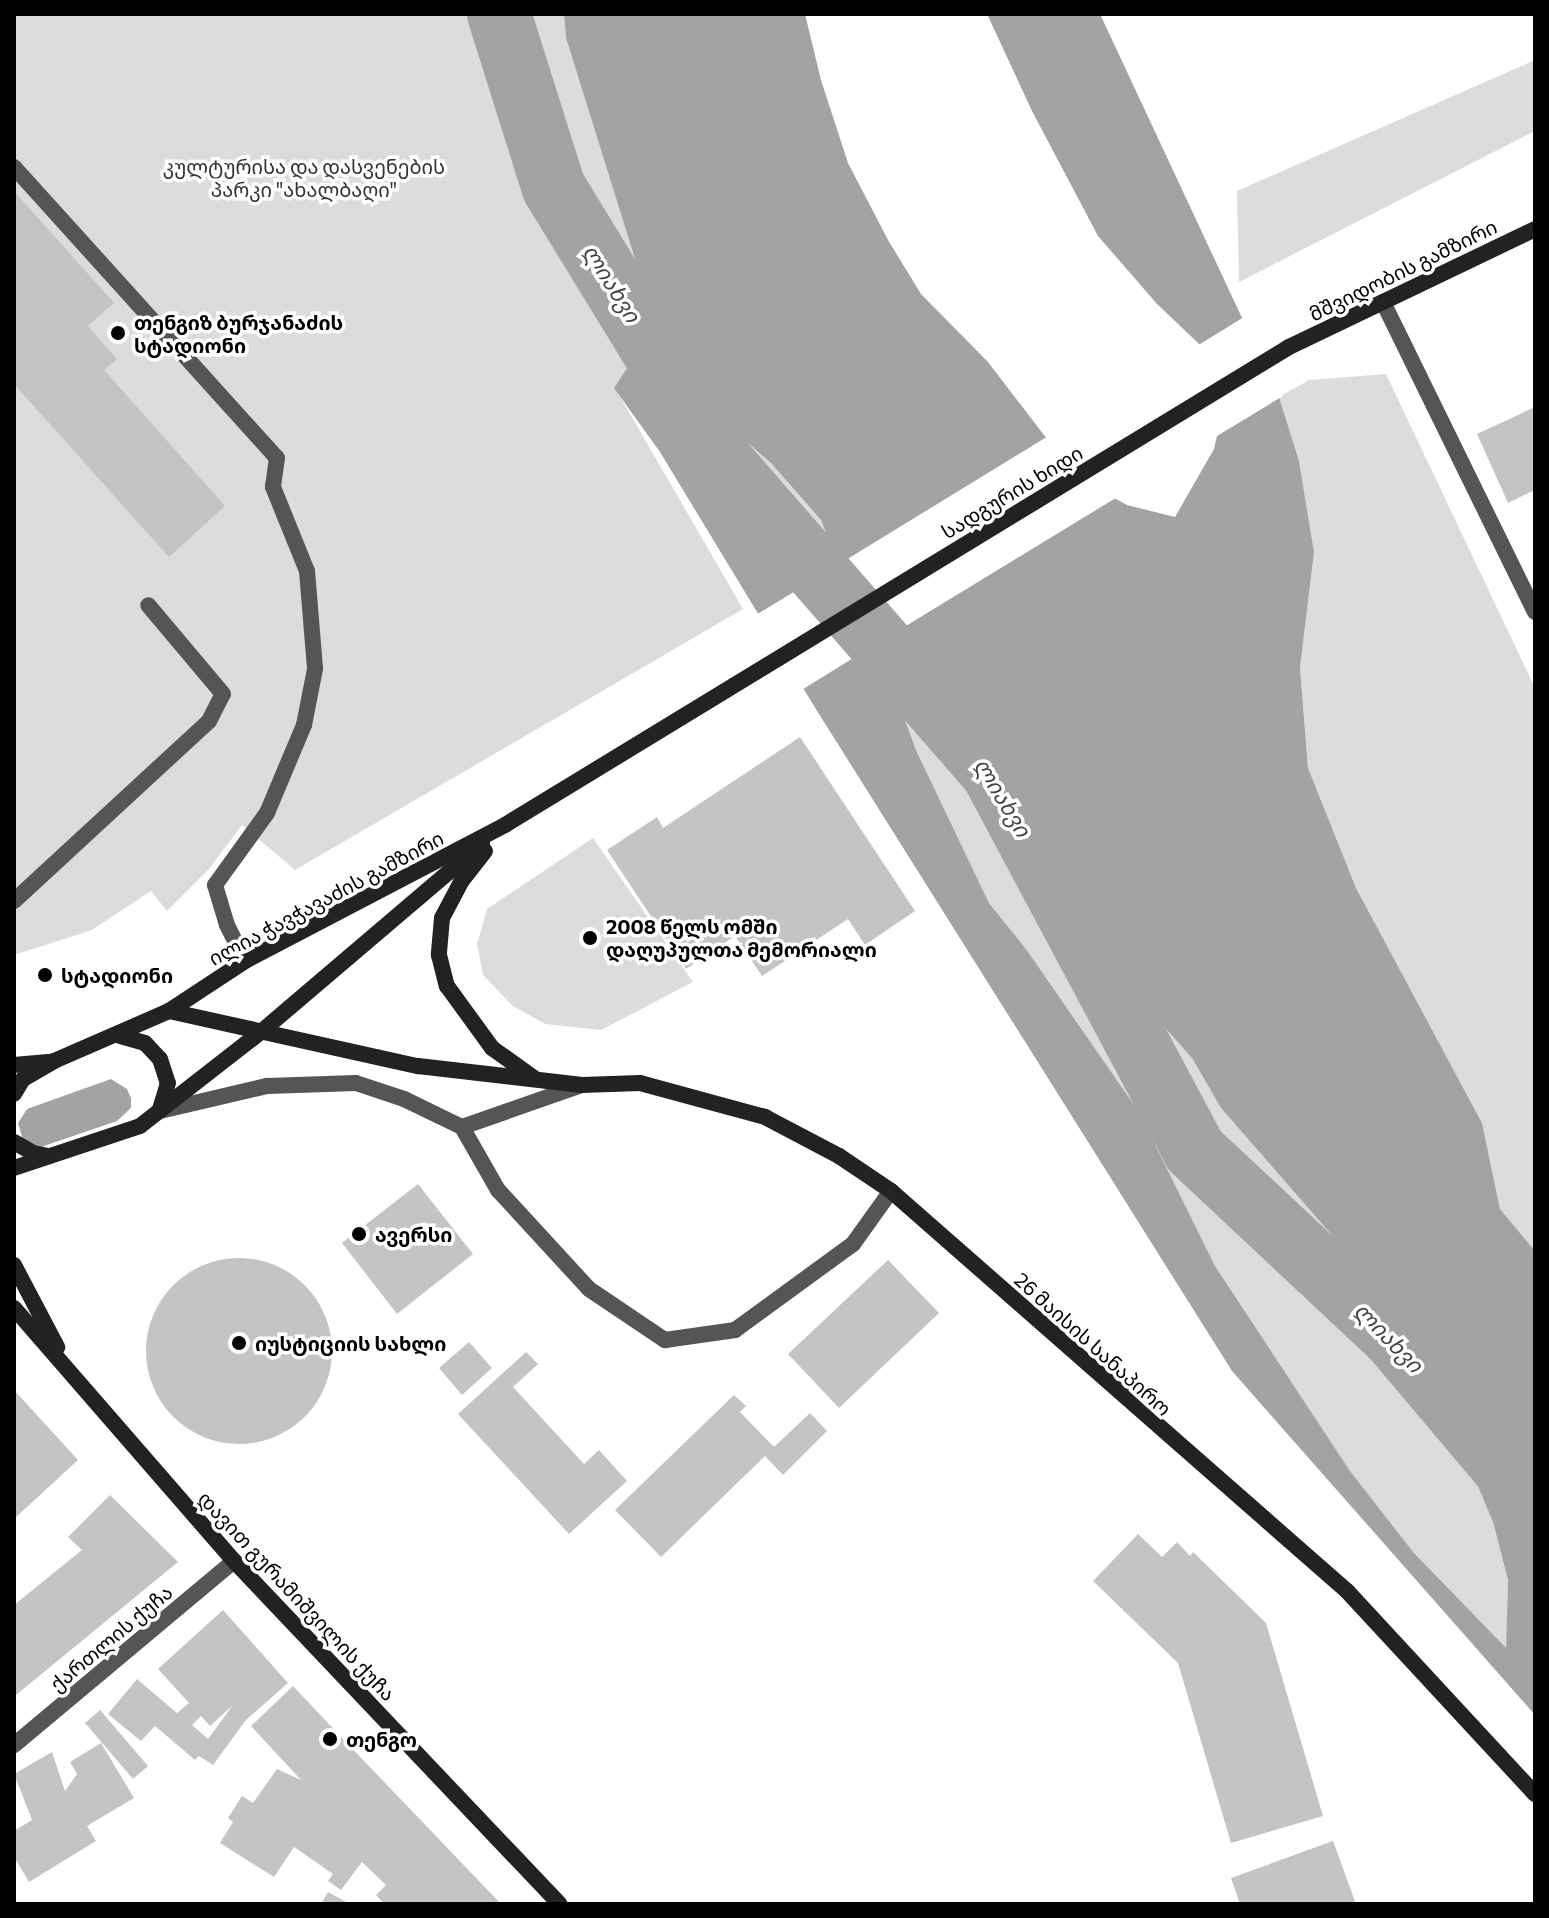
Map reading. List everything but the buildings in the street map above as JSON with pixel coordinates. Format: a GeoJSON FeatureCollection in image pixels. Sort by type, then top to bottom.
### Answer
{"type":"FeatureCollection","features":[{"type":"Feature","properties":{"kind":"main road","name":"მშვიდობის გამზირი"},"geometry":{"type":"LineString","coordinates":[[1289,347],[1535,229]]}},
{"type":"Feature","properties":{"kind":"main road","name":"სადგურის ხიდი"},"geometry":{"type":"LineString","coordinates":[[756,672],[1289,347]]}},
{"type":"Feature","properties":{"kind":"main road","name":"ილია ჭავჭავაძის გამზირი"},"geometry":{"type":"LineString","coordinates":[[14,1094],[23,1079],[54,1061],[169,1011],[245,961],[505,825],[756,672]]}},
{"type":"Feature","properties":{"kind":"main road","name":"ილია ჭავჭავაძის გამზირი"},"geometry":{"type":"LineString","coordinates":[[14,1168],[55,1157],[140,1126],[262,1031],[505,825]]}},
{"type":"Feature","properties":{"kind":"main road"},"geometry":{"type":"LineString","coordinates":[[505,825],[461,882],[442,918],[439,955],[447,986],[492,1048],[538,1080]]}},
{"type":"Feature","properties":{"kind":"main road"},"geometry":{"type":"LineString","coordinates":[[169,1011],[418,1066],[538,1080]]}},
{"type":"Feature","properties":{"kind":"main road"},"geometry":{"type":"LineString","coordinates":[[117,1035],[145,1043],[160,1059],[168,1083],[160,1111]]}},
{"type":"Feature","properties":{"kind":"main road"},"geometry":{"type":"LineString","coordinates":[[14,1065],[54,1061]]}},
{"type":"Feature","properties":{"kind":"main road","name":"26 მაისის სანაპირო"},"geometry":{"type":"LineString","coordinates":[[538,1080],[582,1085],[640,1083],[765,1117],[839,1156],[891,1191],[1347,1591],[1535,1794]]}},
{"type":"Feature","properties":{"kind":"main road"},"geometry":{"type":"LineString","coordinates":[[14,1142],[33,1153],[55,1157]]}},
{"type":"Feature","properties":{"kind":"main road"},"geometry":{"type":"LineString","coordinates":[[14,1265],[71,1374]]}},
{"type":"Feature","properties":{"kind":"main road","name":"დავით გურამიშვილის ქუჩა"},"geometry":{"type":"LineString","coordinates":[[14,1308],[234,1561],[560,1904]]}},
{"type":"Feature","properties":{"kind":"street"},"geometry":{"type":"LineString","coordinates":[[14,167],[277,458],[273,487],[307,571],[315,669],[304,725],[267,813],[215,885],[227,925],[245,961]]}},
{"type":"Feature","properties":{"kind":"street"},"geometry":{"type":"LineString","coordinates":[[1383,302],[1535,612]]}},
{"type":"Feature","properties":{"kind":"street"},"geometry":{"type":"LineString","coordinates":[[14,901],[209,721],[223,694],[148,605]]}},
{"type":"Feature","properties":{"kind":"street"},"geometry":{"type":"LineString","coordinates":[[160,1111],[267,1086],[356,1083],[404,1099],[462,1127],[498,1190],[589,1289],[665,1340],[735,1330],[853,1244],[891,1191]]}},
{"type":"Feature","properties":{"kind":"street"},"geometry":{"type":"LineString","coordinates":[[462,1127],[582,1085]]}},
{"type":"Feature","properties":{"kind":"street","name":"ქართლის ქუჩა"},"geometry":{"type":"LineString","coordinates":[[14,1745],[234,1561]]}},
{"type":"Feature","properties":{"kind":"green space","name":"კულტურისა და დასვენების პარკი \"ახალბაღი\""},"geometry":{"type":"Polygon","coordinates":[[[14,14],[564,14],[566,38],[645,291],[647,326],[635,356],[615,388],[743,609],[295,870],[242,825],[209,869],[167,911],[151,891],[92,930],[14,955],[14,14]]]}},
{"type":"Feature","properties":{"kind":"green space"},"geometry":{"type":"Polygon","coordinates":[[[1535,60],[1535,131],[1239,282],[1237,191],[1535,60]]]}},
{"type":"Feature","properties":{"kind":"green space"},"geometry":{"type":"Polygon","coordinates":[[[665,358],[702,403],[771,463],[821,520],[830,547],[939,666],[980,728],[1013,813],[1071,874],[1101,959],[1124,989],[1151,1012],[1192,1058],[1221,1108],[1337,1241],[1401,1328],[1437,1389],[1493,1522],[1508,1580],[1506,1649],[1414,1553],[1350,1471],[1215,1266],[1139,1112],[1026,949],[989,903],[916,750],[900,705],[787,558],[748,522],[683,430],[665,358]]]}},
{"type":"Feature","properties":{"kind":"green space"},"geometry":{"type":"Polygon","coordinates":[[[1386,374],[1535,688],[1535,1251],[1500,1209],[1482,1123],[1356,888],[1308,768],[1300,668],[1314,552],[1299,461],[1279,397],[1309,380],[1386,374]]]}},
{"type":"Feature","properties":{"kind":"green space"},"geometry":{"type":"Polygon","coordinates":[[[593,838],[693,982],[601,1030],[545,1024],[513,1006],[483,975],[477,944],[487,909],[593,838]]]}},
{"type":"Feature","properties":{"kind":"shaded area"},"geometry":{"type":"Polygon","coordinates":[[[564,14],[805,14],[821,80],[848,163],[888,240],[921,294],[988,362],[1057,452],[1094,487],[1127,505],[1175,517],[1214,449],[1226,395],[1216,360],[1157,304],[1098,236],[1032,111],[987,14],[1100,14],[1279,397],[1299,461],[1314,552],[1300,668],[1308,768],[1356,888],[1482,1123],[1500,1209],[1535,1251],[1535,1715],[1232,1371],[814,706],[660,452],[614,388],[635,356],[647,326],[645,291],[566,38],[564,14]],[[666,360],[683,430],[718,481],[748,522],[787,558],[888,673],[916,750],[989,903],[1026,949],[1139,1112],[1215,1266],[1350,1471],[1414,1553],[1506,1648],[1508,1580],[1493,1522],[1437,1389],[1401,1328],[1337,1241],[1221,1108],[1192,1058],[1151,1012],[1124,989],[1101,958],[1071,874],[1013,813],[980,728],[939,666],[855,586],[836,560],[821,520],[771,463],[702,403],[666,360]]]}},
{"type":"Feature","properties":{"kind":"shaded area"},"geometry":{"type":"Polygon","coordinates":[[[111,1079],[127,1089],[131,1098],[131,1108],[117,1121],[41,1147],[30,1146],[23,1140],[18,1123],[27,1109],[111,1079]]]}},
{"type":"Feature","properties":{"kind":"pier"},"geometry":{"type":"Polygon","coordinates":[[[1244,317],[1283,396],[1212,439],[1222,395],[1212,362],[1197,346],[1244,317]]]}},
{"type":"Feature","properties":{"kind":"pier"},"geometry":{"type":"Polygon","coordinates":[[[1050,435],[1096,484],[1119,496],[896,632],[852,589],[836,566],[1050,435]]]}},
{"type":"Feature","properties":{"kind":"pier"},"geometry":{"type":"Polygon","coordinates":[[[812,581],[871,647],[800,691],[754,616],[812,581]]]}},
{"type":"Feature","properties":{"kind":"waterway","name":"ლიახვი"},"geometry":{"type":"LineString","coordinates":[[499,14],[554,188],[722,462],[992,771],[1194,1150],[1393,1336],[1535,1504]]}},
{"type":"Feature","properties":{"kind":"place","name":"თენგიზ ბურჯანაძის სტადიონი"},"geometry":{"type":"Point","coordinates":[118,333]}},
{"type":"Feature","properties":{"kind":"place","name":"2008 წელს ომში დაღუპულთა მემორიალი"},"geometry":{"type":"Point","coordinates":[590,938]}},
{"type":"Feature","properties":{"kind":"place","name":"სტადიონი"},"geometry":{"type":"Point","coordinates":[45,975]}},
{"type":"Feature","properties":{"kind":"place","name":"ავერსი"},"geometry":{"type":"Point","coordinates":[359,1234]}},
{"type":"Feature","properties":{"kind":"place","name":"იუსტიციის სახლი"},"geometry":{"type":"Point","coordinates":[239,1343]}},
{"type":"Feature","properties":{"kind":"place","name":"თენგო"},"geometry":{"type":"Point","coordinates":[330,1739]}}]}
